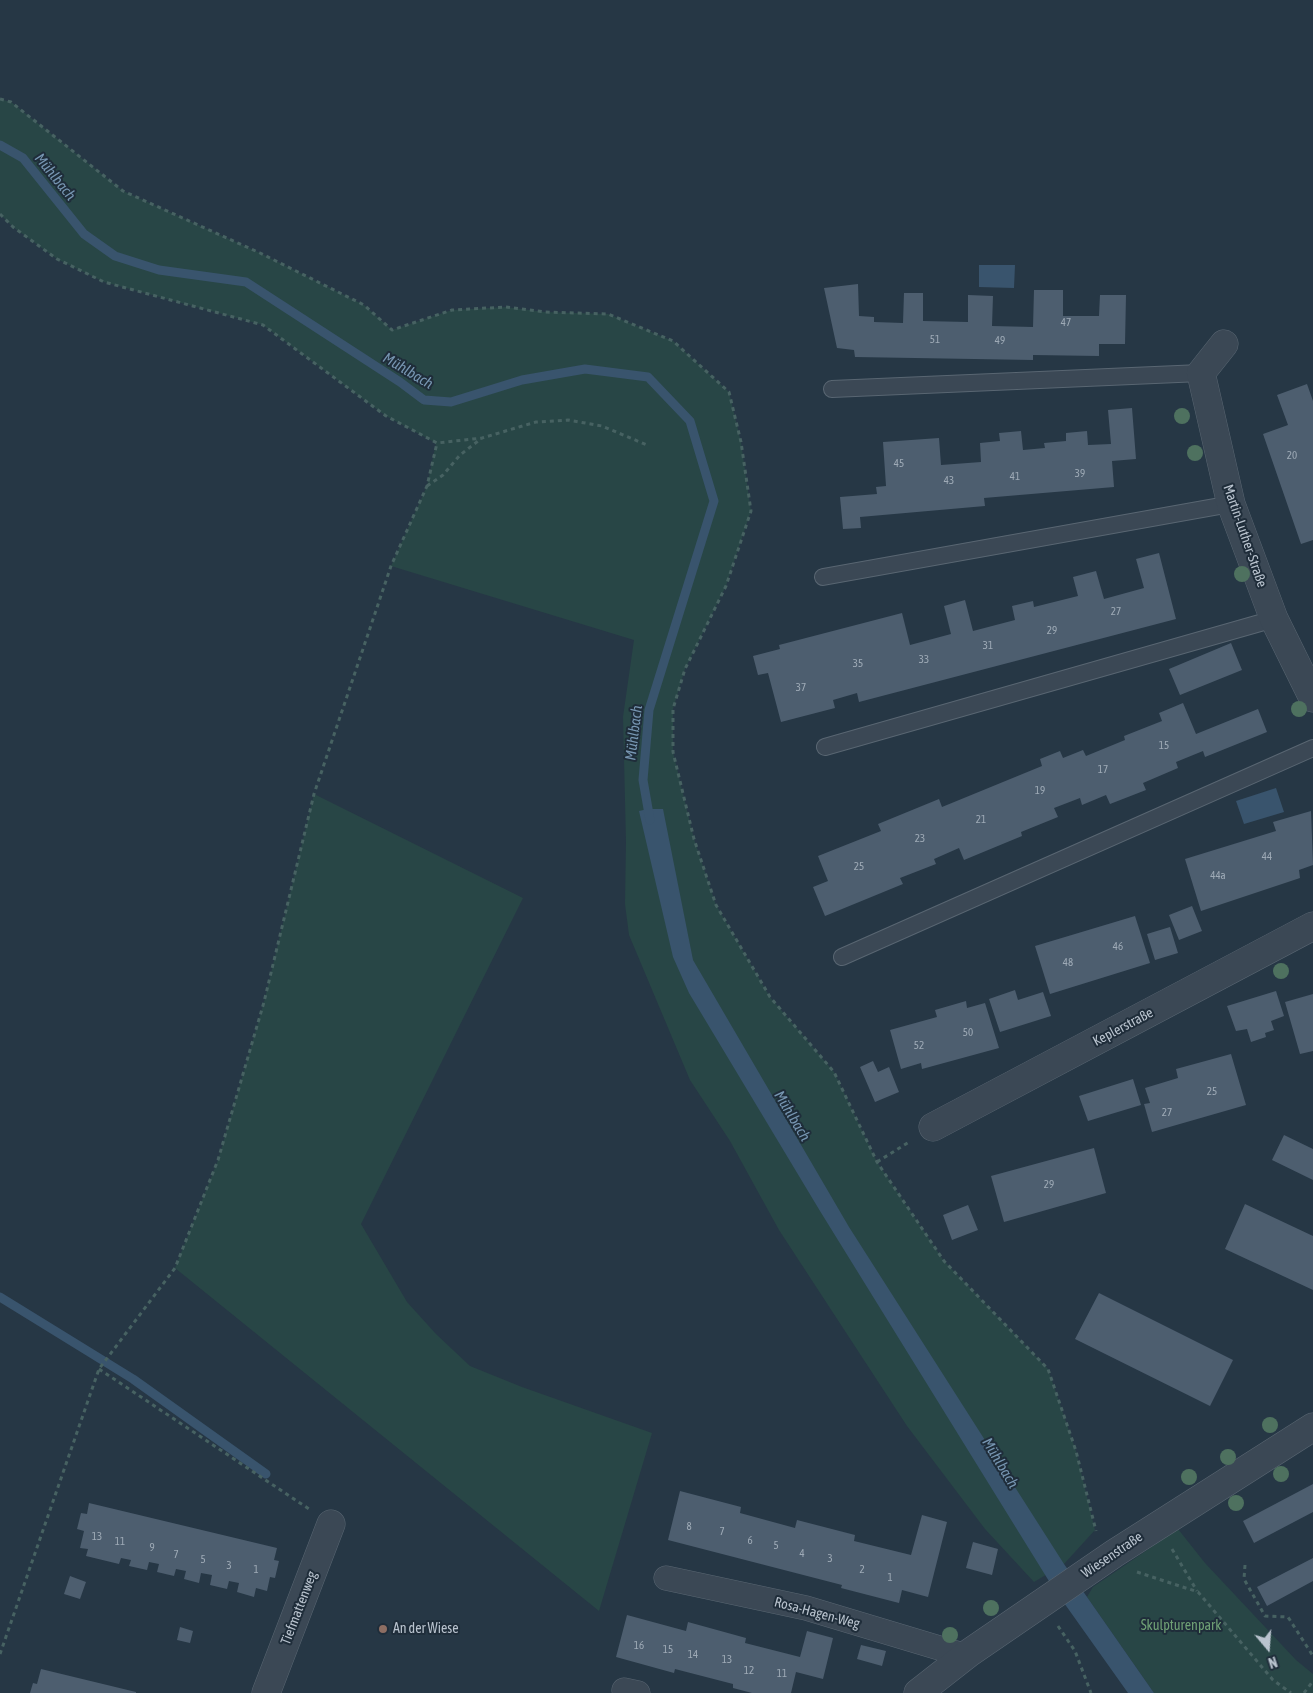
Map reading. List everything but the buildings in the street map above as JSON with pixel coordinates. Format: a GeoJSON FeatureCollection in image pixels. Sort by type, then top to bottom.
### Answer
{"type":"FeatureCollection","features":[{"type":"Feature","properties":{"kind":"street"},"geometry":{"type":"LineString","coordinates":[[1201,373],[1224,344]]}},
{"type":"Feature","properties":{"kind":"street","name":"Martin-Luther-Straße"},"geometry":{"type":"LineString","coordinates":[[1201,373],[1231,504],[1274,619],[1313,698]]}},
{"type":"Feature","properties":{"kind":"street","name":"Keplerstraße"},"geometry":{"type":"LineString","coordinates":[[933,1128],[1313,926]]}},
{"type":"Feature","properties":{"kind":"street","name":"Wiesenstraße"},"geometry":{"type":"LineString","coordinates":[[918,1693],[966,1656],[1091,1569],[1313,1427]]}},
{"type":"Feature","properties":{"kind":"street","name":"Tiefmattenweg"},"geometry":{"type":"LineString","coordinates":[[266,1693],[331,1524]]}},
{"type":"Feature","properties":{"kind":"street","name":"Rosa-Hagen-Weg"},"geometry":{"type":"LineString","coordinates":[[666,1578],[806,1608],[966,1656]]}},
{"type":"Feature","properties":{"kind":"lane"},"geometry":{"type":"LineString","coordinates":[[832,388],[1201,373]]}},
{"type":"Feature","properties":{"kind":"lane"},"geometry":{"type":"LineString","coordinates":[[824,577],[1231,504]]}},
{"type":"Feature","properties":{"kind":"lane"},"geometry":{"type":"LineString","coordinates":[[825,747],[1274,619]]}},
{"type":"Feature","properties":{"kind":"lane"},"geometry":{"type":"LineString","coordinates":[[842,957],[1313,748]]}},
{"type":"Feature","properties":{"kind":"path"},"geometry":{"type":"LineString","coordinates":[[0,99],[10,102],[123,191],[260,252],[364,305],[392,330],[452,310],[506,307],[545,312],[608,314],[673,341],[729,392],[741,442],[751,511],[726,586],[685,669],[673,710],[673,752],[694,839],[716,905],[770,997],[834,1072],[877,1162],[944,1261],[1048,1369],[1076,1451],[1094,1530]]}},
{"type":"Feature","properties":{"kind":"path"},"geometry":{"type":"LineString","coordinates":[[0,214],[13,227],[57,259],[104,282],[263,325],[386,416],[436,443],[482,438],[536,422],[568,420],[602,426],[647,445]]}},
{"type":"Feature","properties":{"kind":"path"},"geometry":{"type":"LineString","coordinates":[[427,486],[443,475],[460,455],[482,438]]}},
{"type":"Feature","properties":{"kind":"path"},"geometry":{"type":"LineString","coordinates":[[0,1654],[99,1369],[174,1268],[218,1160],[264,1002],[314,794],[391,566],[427,486],[436,443]]}},
{"type":"Feature","properties":{"kind":"path"},"geometry":{"type":"LineString","coordinates":[[877,1162],[933,1128]]}},
{"type":"Feature","properties":{"kind":"path"},"geometry":{"type":"LineString","coordinates":[[99,1369],[331,1524]]}},
{"type":"Feature","properties":{"kind":"path"},"geometry":{"type":"LineString","coordinates":[[1158,1525],[1198,1592],[1273,1680],[1291,1693]]}},
{"type":"Feature","properties":{"kind":"path"},"geometry":{"type":"LineString","coordinates":[[1245,1565],[1244,1580],[1265,1616],[1288,1618],[1313,1656]]}},
{"type":"Feature","properties":{"kind":"path"},"geometry":{"type":"LineString","coordinates":[[1132,1568],[1137,1572],[1198,1592]]}},
{"type":"Feature","properties":{"kind":"path"},"geometry":{"type":"LineString","coordinates":[[1042,1603],[1075,1651],[1091,1693]]}},
{"type":"Feature","properties":{"kind":"path"},"geometry":{"type":"LineString","coordinates":[[1304,1693],[1313,1681]]}},
{"type":"Feature","properties":{"kind":"green space"},"geometry":{"type":"Polygon","coordinates":[[[0,99],[11,102],[123,191],[260,253],[364,305],[392,330],[452,310],[506,307],[545,312],[608,314],[673,341],[729,392],[741,442],[751,511],[726,586],[685,669],[673,709],[673,752],[694,839],[716,905],[770,997],[834,1072],[877,1162],[944,1261],[1048,1369],[1076,1451],[1095,1530],[1064,1564],[1034,1582],[985,1529],[907,1426],[779,1230],[730,1141],[690,1080],[629,935],[625,904],[626,842],[623,717],[634,640],[391,566],[427,486],[436,443],[386,416],[263,325],[104,282],[57,259],[13,227],[0,214],[0,99]]]}},
{"type":"Feature","properties":{"kind":"green space"},"geometry":{"type":"Polygon","coordinates":[[[314,794],[523,898],[361,1224],[407,1302],[436,1334],[470,1366],[522,1387],[652,1433],[599,1611],[175,1268],[218,1160],[264,1002],[314,794]]]}},
{"type":"Feature","properties":{"kind":"green space","name":"Skulpturenpark"},"geometry":{"type":"Polygon","coordinates":[[[1178,1529],[1205,1563],[1296,1660],[1313,1674],[1313,1693],[1154,1693],[1087,1597],[1093,1587],[1178,1529]]]}},
{"type":"Feature","properties":{"kind":"water"},"geometry":{"type":"Polygon","coordinates":[[[979,265],[1015,265],[1014,288],[979,287],[979,265]]]}},
{"type":"Feature","properties":{"kind":"water"},"geometry":{"type":"Polygon","coordinates":[[[1276,788],[1284,812],[1244,824],[1236,801],[1276,788]]]}},
{"type":"Feature","properties":{"kind":"water"},"geometry":{"type":"Polygon","coordinates":[[[663,809],[693,960],[849,1227],[1064,1564],[1154,1693],[1128,1693],[1052,1586],[820,1211],[689,993],[673,957],[639,811],[663,809]]]}},
{"type":"Feature","properties":{"kind":"waterway","name":"Mühlbach"},"geometry":{"type":"LineString","coordinates":[[0,145],[23,158],[84,234],[115,256],[159,270],[246,282],[400,382],[424,400],[451,402],[522,380],[585,369],[648,377],[690,421],[714,501],[649,710],[643,780],[650,820]]}},
{"type":"Feature","properties":{"kind":"waterway"},"geometry":{"type":"LineString","coordinates":[[0,1297],[133,1379],[266,1474]]}},
{"type":"Feature","properties":{"kind":"place","name":"An der Wiese"},"geometry":{"type":"Point","coordinates":[383,1629]}}]}
